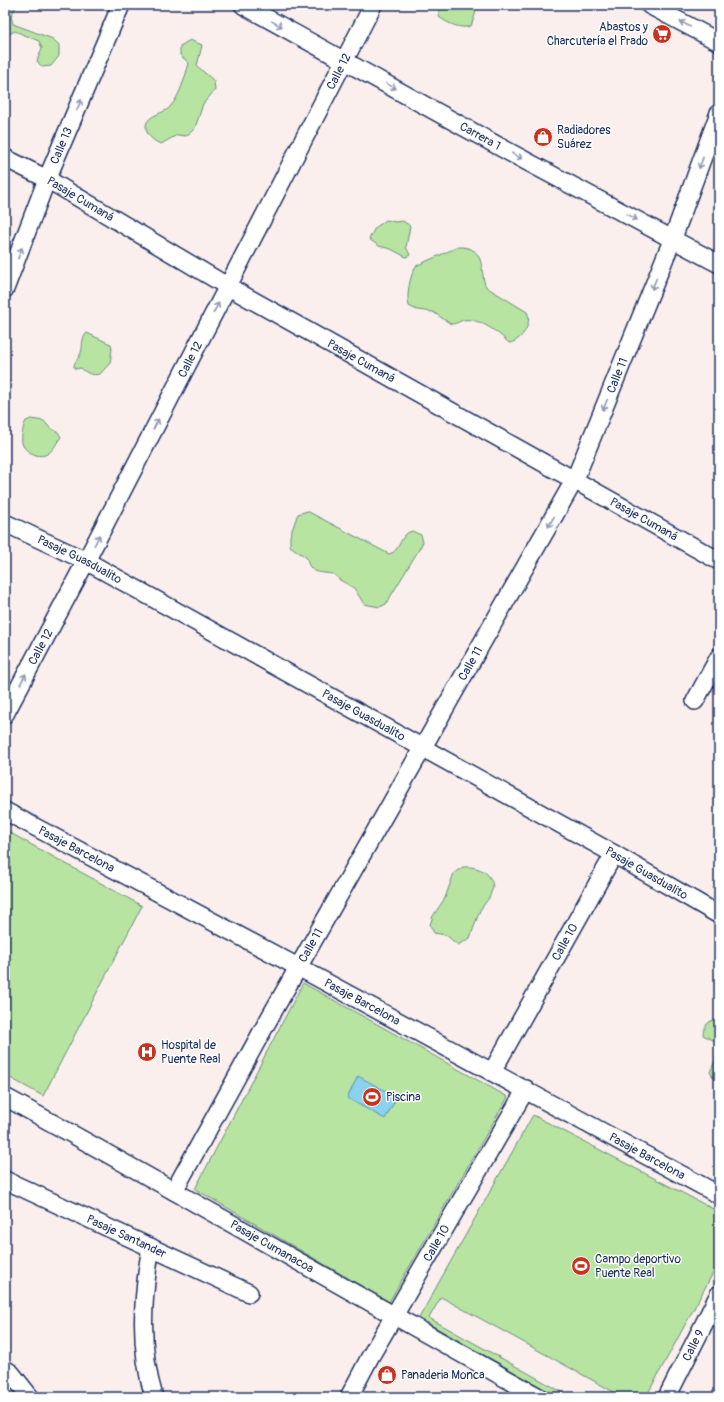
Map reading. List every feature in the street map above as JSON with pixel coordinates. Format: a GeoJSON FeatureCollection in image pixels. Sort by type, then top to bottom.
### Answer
{"type":"FeatureCollection","features":[{"type":"Feature","properties":{"kind":"street","name":"Calle 13"},"geometry":{"type":"LineString","coordinates":[[5,289],[47,180],[121,5]]}},
{"type":"Feature","properties":{"kind":"street","name":"Carrera 1"},"geometry":{"type":"LineString","coordinates":[[243,5],[510,152],[719,264]]}},
{"type":"Feature","properties":{"kind":"street","name":"Calle 12"},"geometry":{"type":"LineString","coordinates":[[5,714],[86,561],[373,5]]}},
{"type":"Feature","properties":{"kind":"street"},"geometry":{"type":"LineString","coordinates":[[649,5],[719,42]]}},
{"type":"Feature","properties":{"kind":"street","name":"Calle 11"},"geometry":{"type":"LineString","coordinates":[[174,1191],[298,967],[575,479],[673,238],[719,113]]}},
{"type":"Feature","properties":{"kind":"street","name":"Pasaje Cumaná"},"geometry":{"type":"LineString","coordinates":[[5,158],[47,180],[227,286],[575,479],[719,561]]}},
{"type":"Feature","properties":{"kind":"street","name":"Pasaje Guasdualito"},"geometry":{"type":"LineString","coordinates":[[5,523],[86,561],[614,854],[719,915]]}},
{"type":"Feature","properties":{"kind":"street"},"geometry":{"type":"LineString","coordinates":[[695,701],[719,657]]}},
{"type":"Feature","properties":{"kind":"street","name":"Pasaje Barcelona"},"geometry":{"type":"LineString","coordinates":[[5,811],[526,1089],[719,1195]]}},
{"type":"Feature","properties":{"kind":"street","name":"Calle 10"},"geometry":{"type":"LineString","coordinates":[[492,1072],[614,854]]}},
{"type":"Feature","properties":{"kind":"street","name":"Calle 10"},"geometry":{"type":"LineString","coordinates":[[349,1397],[394,1316],[526,1089]]}},
{"type":"Feature","properties":{"kind":"street","name":"Pasaje Cumanacoa"},"geometry":{"type":"LineString","coordinates":[[5,1097],[539,1397]]}},
{"type":"Feature","properties":{"kind":"street","name":"Pasaje Santander"},"geometry":{"type":"LineString","coordinates":[[5,1180],[249,1293]]}},
{"type":"Feature","properties":{"kind":"street"},"geometry":{"type":"LineString","coordinates":[[151,1247],[143,1296],[143,1343],[154,1397]]}},
{"type":"Feature","properties":{"kind":"street","name":"Calle 9"},"geometry":{"type":"LineString","coordinates":[[667,1397],[719,1294]]}},
{"type":"Feature","properties":{"kind":"street"},"geometry":{"type":"LineString","coordinates":[[5,1369],[11,1373],[30,1397]]}},
{"type":"Feature","properties":{"kind":"green space"},"geometry":{"type":"Polygon","coordinates":[[[460,4],[470,6],[476,12],[471,26],[463,27],[450,24],[442,19],[439,17],[439,5],[460,4]]]}},
{"type":"Feature","properties":{"kind":"green space"},"geometry":{"type":"Polygon","coordinates":[[[5,5],[17,5],[11,16],[13,24],[53,39],[59,45],[59,56],[51,66],[42,67],[37,61],[42,48],[39,41],[15,31],[5,36],[5,5]]]}},
{"type":"Feature","properties":{"kind":"green space"},"geometry":{"type":"Polygon","coordinates":[[[190,40],[202,45],[197,66],[214,81],[215,90],[203,104],[195,128],[190,133],[186,136],[177,135],[161,144],[153,140],[148,134],[146,126],[147,122],[154,116],[167,110],[174,103],[182,86],[189,63],[180,55],[180,46],[190,40]]]}},
{"type":"Feature","properties":{"kind":"green space"},"geometry":{"type":"Polygon","coordinates":[[[386,220],[395,222],[403,221],[410,226],[406,247],[410,255],[406,257],[391,249],[379,246],[369,239],[375,228],[386,220]]]}},
{"type":"Feature","properties":{"kind":"green space"},"geometry":{"type":"Polygon","coordinates":[[[458,247],[468,248],[474,251],[478,256],[481,261],[486,287],[527,312],[527,326],[522,336],[518,339],[509,343],[482,323],[463,320],[451,324],[433,312],[417,310],[409,306],[409,286],[416,266],[458,247]]]}},
{"type":"Feature","properties":{"kind":"green space"},"geometry":{"type":"Polygon","coordinates":[[[87,333],[111,344],[112,349],[110,363],[100,374],[97,375],[87,373],[81,368],[75,369],[74,367],[87,333]]]}},
{"type":"Feature","properties":{"kind":"green space"},"geometry":{"type":"Polygon","coordinates":[[[31,419],[44,421],[50,428],[58,432],[61,437],[48,454],[38,456],[25,449],[23,446],[23,429],[26,421],[31,419]]]}},
{"type":"Feature","properties":{"kind":"green space"},"geometry":{"type":"Polygon","coordinates":[[[307,511],[389,554],[396,550],[402,539],[408,533],[412,531],[421,535],[423,542],[386,604],[380,607],[364,604],[354,588],[333,574],[313,570],[308,563],[307,558],[290,546],[290,536],[297,516],[298,514],[307,511]]]}},
{"type":"Feature","properties":{"kind":"green space"},"geometry":{"type":"Polygon","coordinates":[[[5,830],[142,906],[43,1096],[5,1075],[5,830]]]}},
{"type":"Feature","properties":{"kind":"green space"},"geometry":{"type":"Polygon","coordinates":[[[463,867],[473,867],[486,873],[492,882],[493,887],[489,898],[480,910],[470,938],[458,945],[446,935],[434,933],[430,925],[433,916],[445,898],[454,873],[463,867]]]}},
{"type":"Feature","properties":{"kind":"green space"},"geometry":{"type":"Polygon","coordinates":[[[303,983],[508,1097],[389,1302],[195,1189],[303,983]]]}},
{"type":"Feature","properties":{"kind":"green space"},"geometry":{"type":"Polygon","coordinates":[[[714,1020],[719,1022],[719,1045],[715,1041],[703,1035],[706,1026],[709,1022],[714,1020]]]}},
{"type":"Feature","properties":{"kind":"green space"},"geometry":{"type":"Polygon","coordinates":[[[719,1052],[719,1081],[713,1077],[710,1072],[719,1052]]]}},
{"type":"Feature","properties":{"kind":"green space","name":"Campo deportivo Puente Real"},"geometry":{"type":"Polygon","coordinates":[[[533,1115],[719,1212],[719,1262],[646,1397],[623,1397],[441,1297],[429,1318],[571,1397],[558,1397],[419,1318],[533,1115]]]}},
{"type":"Feature","properties":{"kind":"water","name":"Piscina"},"geometry":{"type":"Polygon","coordinates":[[[358,1076],[397,1097],[385,1119],[347,1098],[358,1076]]]}},
{"type":"Feature","properties":{"kind":"place","name":"Abastos y Charcutería el Prado"},"geometry":{"type":"Point","coordinates":[662,34]}},
{"type":"Feature","properties":{"kind":"place","name":"Radiadores Suárez"},"geometry":{"type":"Point","coordinates":[543,137]}},
{"type":"Feature","properties":{"kind":"place","name":"Hospital de Puente Real"},"geometry":{"type":"Point","coordinates":[147,1052]}},
{"type":"Feature","properties":{"kind":"place","name":"Piscina"},"geometry":{"type":"Point","coordinates":[372,1097]}},
{"type":"Feature","properties":{"kind":"place","name":"Campo deportivo Puente Real"},"geometry":{"type":"Point","coordinates":[581,1266]}},
{"type":"Feature","properties":{"kind":"place","name":"Panaderia Monca"},"geometry":{"type":"Point","coordinates":[387,1375]}}]}
